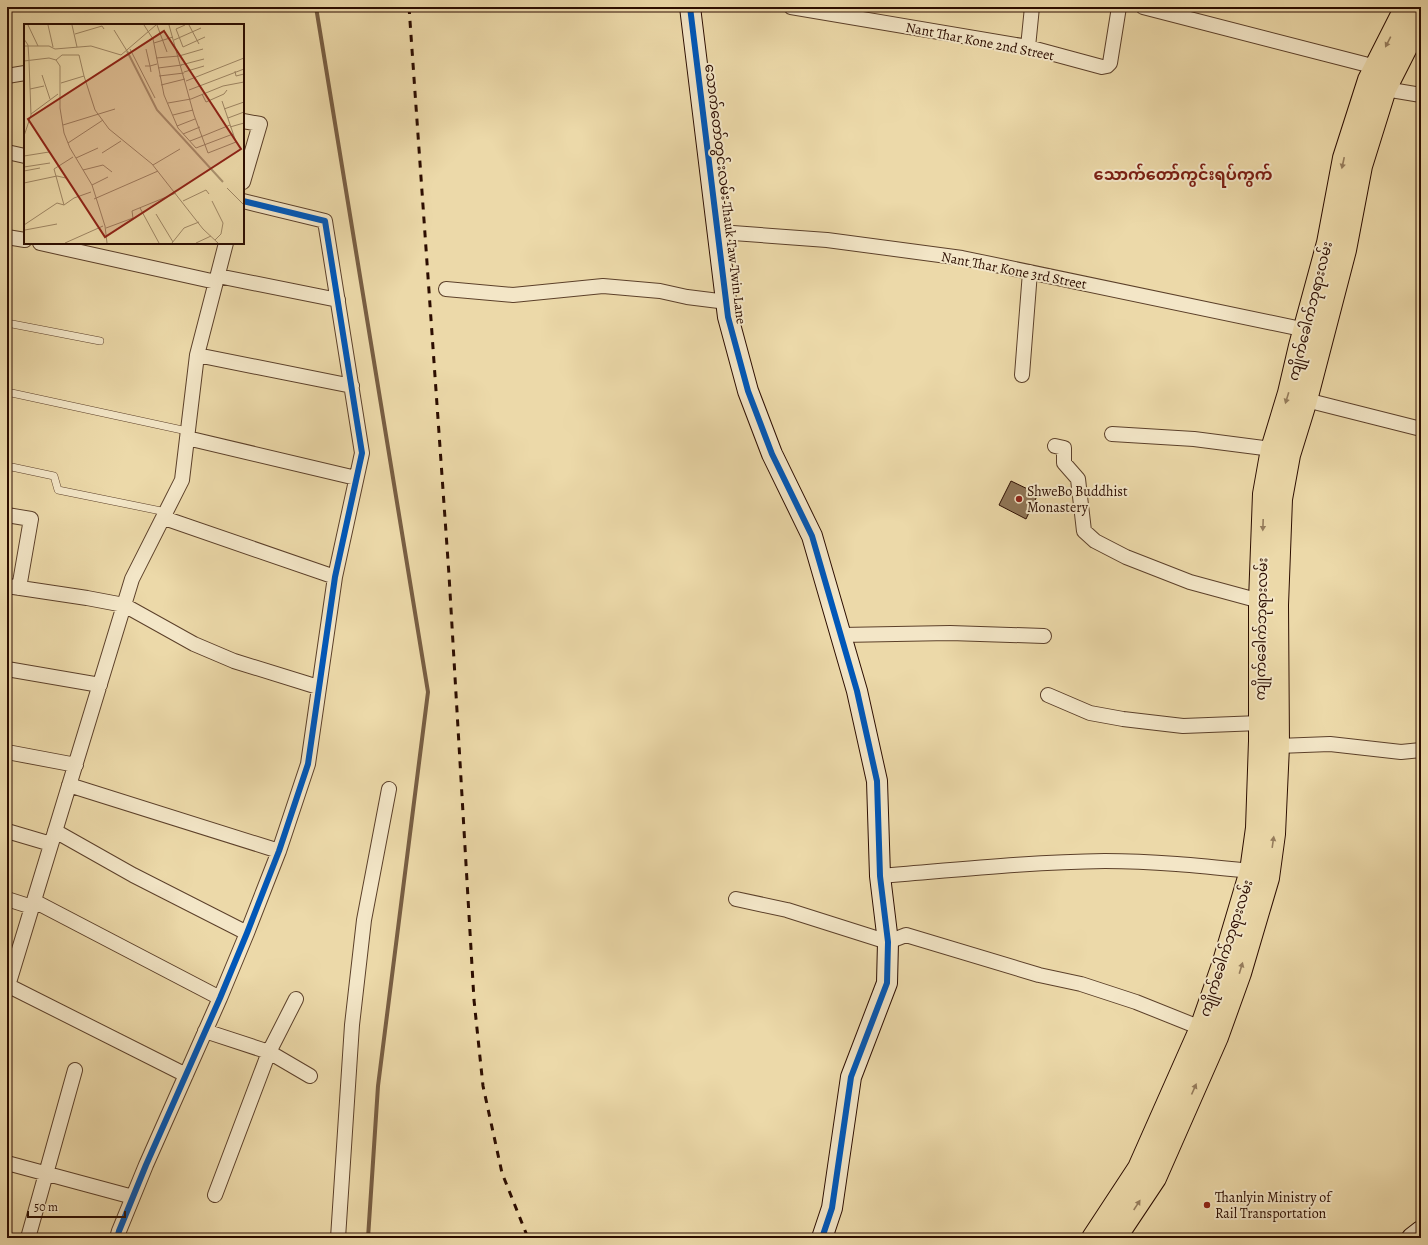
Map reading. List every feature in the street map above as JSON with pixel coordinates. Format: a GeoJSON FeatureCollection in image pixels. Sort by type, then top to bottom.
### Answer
{"type":"FeatureCollection","features":[{"type":"Feature","properties":{"kind":"main road","name":"ကျိုက်ခေါက်ဘုရားလမ်း"},"geometry":{"type":"LineString","coordinates":[[1115,1238],[1154,1178],[1217,1037],[1240,973],[1268,878],[1274,834],[1278,746],[1278,605],[1281,499],[1289,455],[1306,400],[1314,332],[1328,243],[1344,158],[1369,80],[1406,7]]}},
{"type":"Feature","properties":{"kind":"main road","name":"ကျိုက်ခေါက်ဘုရားလမ်း"},"geometry":{"type":"LineString","coordinates":[[1093,1238],[1139,1168],[1201,1028],[1224,965],[1251,871],[1257,828],[1260,723],[1260,600],[1264,494],[1272,449],[1289,393],[1300,346],[1314,332],[1345,250],[1361,166],[1385,89],[1421,18]]}},
{"type":"Feature","properties":{"kind":"street","name":"သောက်တော်တွင်းလမ်း Thauk Taw Twin Lane"},"geometry":{"type":"LineString","coordinates":[[690,7],[719,232],[728,316],[748,391],[772,454],[812,536],[857,691],[877,781],[880,876],[888,942],[887,983],[851,1077],[832,1208],[822,1238]]}},
{"type":"Feature","properties":{"kind":"street","name":"Nant Thar Kone 2nd Street"},"geometry":{"type":"LineString","coordinates":[[791,7],[1028,48],[1102,67],[1107,66],[1110,63],[1119,7]]}},
{"type":"Feature","properties":{"kind":"street"},"geometry":{"type":"LineString","coordinates":[[1028,48],[1032,7]]}},
{"type":"Feature","properties":{"kind":"street"},"geometry":{"type":"LineString","coordinates":[[1143,7],[1376,67]]}},
{"type":"Feature","properties":{"kind":"street"},"geometry":{"type":"LineString","coordinates":[[7,76],[24,73]]}},
{"type":"Feature","properties":{"kind":"street"},"geometry":{"type":"LineString","coordinates":[[1385,89],[1421,95]]}},
{"type":"Feature","properties":{"kind":"street"},"geometry":{"type":"LineString","coordinates":[[244,121],[260,124],[244,179]]}},
{"type":"Feature","properties":{"kind":"street"},"geometry":{"type":"LineString","coordinates":[[7,152],[24,156]]}},
{"type":"Feature","properties":{"kind":"street"},"geometry":{"type":"LineString","coordinates":[[117,1238],[133,1197],[247,933],[279,852],[308,764],[335,577],[362,453],[325,221],[244,201]]}},
{"type":"Feature","properties":{"kind":"street","name":"Nant Thar Kone 3rd Street"},"geometry":{"type":"LineString","coordinates":[[719,232],[827,240],[962,258],[1314,332]]}},
{"type":"Feature","properties":{"kind":"street"},"geometry":{"type":"LineString","coordinates":[[7,237],[24,240]]}},
{"type":"Feature","properties":{"kind":"street"},"geometry":{"type":"LineString","coordinates":[[45,244],[217,279],[338,300]]}},
{"type":"Feature","properties":{"kind":"street"},"geometry":{"type":"LineString","coordinates":[[186,1075],[7,986],[132,579],[182,480],[197,355],[226,244]]}},
{"type":"Feature","properties":{"kind":"street"},"geometry":{"type":"LineString","coordinates":[[1022,375],[1030,272]]}},
{"type":"Feature","properties":{"kind":"street"},"geometry":{"type":"LineString","coordinates":[[446,289],[513,295],[603,286],[660,291],[687,297],[727,302]]}},
{"type":"Feature","properties":{"kind":"street"},"geometry":{"type":"LineString","coordinates":[[197,355],[352,386]]}},
{"type":"Feature","properties":{"kind":"street"},"geometry":{"type":"LineString","coordinates":[[1306,400],[1421,429]]}},
{"type":"Feature","properties":{"kind":"street"},"geometry":{"type":"LineString","coordinates":[[1112,434],[1194,439],[1272,449]]}},
{"type":"Feature","properties":{"kind":"street"},"geometry":{"type":"LineString","coordinates":[[187,435],[356,478]]}},
{"type":"Feature","properties":{"kind":"street"},"geometry":{"type":"LineString","coordinates":[[1055,446],[1064,448],[1064,463],[1078,479],[1084,531],[1095,541],[1126,557],[1190,582],[1260,600]]}},
{"type":"Feature","properties":{"kind":"street"},"geometry":{"type":"LineString","coordinates":[[7,515],[31,519],[13,587],[124,605],[194,644],[234,661],[318,687]]}},
{"type":"Feature","properties":{"kind":"street"},"geometry":{"type":"LineString","coordinates":[[165,515],[335,577]]}},
{"type":"Feature","properties":{"kind":"street"},"geometry":{"type":"LineString","coordinates":[[841,634],[1044,636]]}},
{"type":"Feature","properties":{"kind":"street"},"geometry":{"type":"LineString","coordinates":[[7,669],[100,685]]}},
{"type":"Feature","properties":{"kind":"street"},"geometry":{"type":"LineString","coordinates":[[1048,695],[1090,714],[1123,719],[1183,726],[1260,723]]}},
{"type":"Feature","properties":{"kind":"street"},"geometry":{"type":"LineString","coordinates":[[1278,746],[1330,744],[1401,752],[1421,750]]}},
{"type":"Feature","properties":{"kind":"street"},"geometry":{"type":"LineString","coordinates":[[7,752],[76,764]]}},
{"type":"Feature","properties":{"kind":"street"},"geometry":{"type":"LineString","coordinates":[[69,785],[279,852]]}},
{"type":"Feature","properties":{"kind":"street"},"geometry":{"type":"LineString","coordinates":[[338,1238],[353,1018],[364,920],[389,789]]}},
{"type":"Feature","properties":{"kind":"street"},"geometry":{"type":"LineString","coordinates":[[7,831],[53,837],[133,875],[247,933]]}},
{"type":"Feature","properties":{"kind":"street"},"geometry":{"type":"LineString","coordinates":[[880,876],[1039,864],[1106,861],[1174,863],[1251,871]]}},
{"type":"Feature","properties":{"kind":"street"},"geometry":{"type":"LineString","coordinates":[[7,899],[33,904],[220,998]]}},
{"type":"Feature","properties":{"kind":"street"},"geometry":{"type":"LineString","coordinates":[[736,900],[787,910],[888,942],[906,935],[1039,975],[1081,984],[1136,1002],[1201,1028]]}},
{"type":"Feature","properties":{"kind":"street"},"geometry":{"type":"LineString","coordinates":[[214,1195],[269,1052],[296,999]]}},
{"type":"Feature","properties":{"kind":"street"},"geometry":{"type":"LineString","coordinates":[[205,1031],[269,1052],[310,1076]]}},
{"type":"Feature","properties":{"kind":"street"},"geometry":{"type":"LineString","coordinates":[[28,1238],[75,1070]]}},
{"type":"Feature","properties":{"kind":"street"},"geometry":{"type":"LineString","coordinates":[[7,1163],[133,1197]]}},
{"type":"Feature","properties":{"kind":"street"},"geometry":{"type":"LineString","coordinates":[[1412,1238],[1421,1231]]}},
{"type":"Feature","properties":{"kind":"lane"},"geometry":{"type":"LineString","coordinates":[[7,323],[100,341]]}},
{"type":"Feature","properties":{"kind":"lane"},"geometry":{"type":"LineString","coordinates":[[7,392],[187,435]]}},
{"type":"Feature","properties":{"kind":"lane"},"geometry":{"type":"LineString","coordinates":[[7,466],[54,476],[58,490],[165,515]]}},
{"type":"Feature","properties":{"kind":"building","name":"ShweBo Buddhist Monastery"},"geometry":{"type":"Polygon","coordinates":[[[1011,481],[1038,494],[1026,519],[999,505],[1011,481]]]}},
{"type":"Feature","properties":{"kind":"waterway"},"geometry":{"type":"LineString","coordinates":[[316,7],[428,692],[378,1086],[368,1238]]}},
{"type":"Feature","properties":{"kind":"railway"},"geometry":{"type":"LineString","coordinates":[[409,7],[449,575],[474,1000],[483,1086],[502,1173],[528,1238]]}},
{"type":"Feature","properties":{"kind":"cycle path"},"geometry":{"type":"LineString","coordinates":[[690,7],[728,317],[748,391],[772,454],[812,536],[857,691],[877,781],[880,876],[888,942],[887,983],[851,1077],[832,1208],[822,1238]]}},
{"type":"Feature","properties":{"kind":"cycle path"},"geometry":{"type":"LineString","coordinates":[[117,1238],[146,1165],[247,933],[279,851],[308,764],[335,577],[362,453],[325,221],[244,201]]}},
{"type":"Feature","properties":{"kind":"place","name":"ShweBo Buddhist Monastery"},"geometry":{"type":"Point","coordinates":[1019,499]}},
{"type":"Feature","properties":{"kind":"place","name":"Thanlyin Ministry of Rail Transportation"},"geometry":{"type":"Point","coordinates":[1207,1205]}},
{"type":"Feature","properties":{"kind":"district","name":"သောက်တော်ကွင်းရပ်ကွက်"},"geometry":{"type":"Point","coordinates":[1183,174]}}]}
